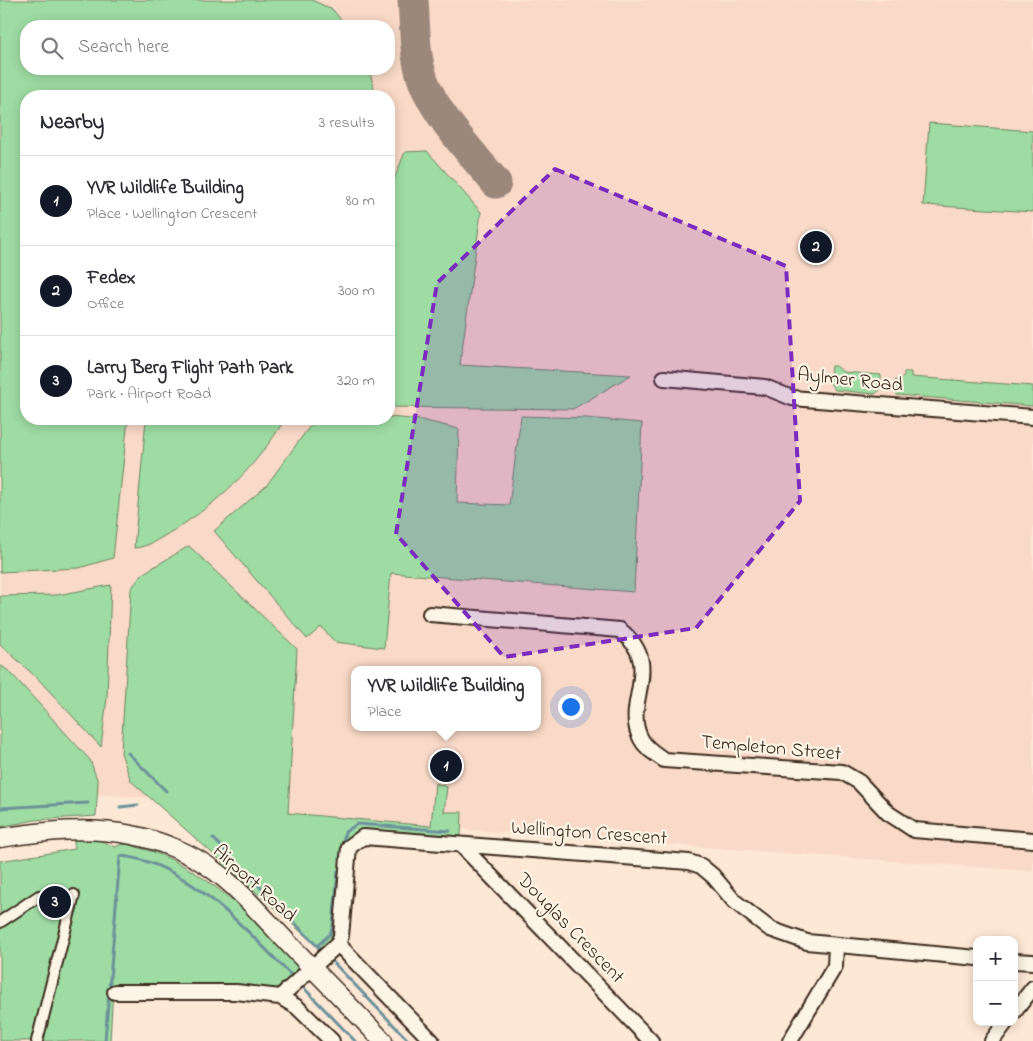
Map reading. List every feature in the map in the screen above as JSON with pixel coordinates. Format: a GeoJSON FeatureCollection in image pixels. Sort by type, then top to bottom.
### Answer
{"type":"FeatureCollection","features":[{"type":"Feature","properties":{"kind":"street","name":"Aylmer Road"},"geometry":{"type":"LineString","coordinates":[[664,378],[765,387],[792,398],[1033,417]]}},
{"type":"Feature","properties":{"kind":"street","name":"Templeton Street"},"geometry":{"type":"LineString","coordinates":[[430,614],[620,630],[634,641],[642,660],[638,730],[646,747],[664,760],[842,772],[859,782],[888,813],[914,830],[1033,840]]}},
{"type":"Feature","properties":{"kind":"street","name":"Airport Road"},"geometry":{"type":"LineString","coordinates":[[0,838],[41,832],[92,830],[133,835],[162,844],[212,869],[257,910],[383,1041]]}},
{"type":"Feature","properties":{"kind":"street","name":"Wellington Crescent"},"geometry":{"type":"LineString","coordinates":[[338,944],[341,936],[349,847],[363,837],[689,862],[701,866],[713,876],[734,901],[770,928],[807,942],[973,958]]}},
{"type":"Feature","properties":{"kind":"street","name":"Douglas Crescent"},"geometry":{"type":"LineString","coordinates":[[461,845],[651,1041]]}},
{"type":"Feature","properties":{"kind":"street"},"geometry":{"type":"LineString","coordinates":[[0,922],[39,896]]}},
{"type":"Feature","properties":{"kind":"street"},"geometry":{"type":"LineString","coordinates":[[37,1041],[74,896]]}},
{"type":"Feature","properties":{"kind":"street"},"geometry":{"type":"LineString","coordinates":[[280,997],[338,944],[432,1041]]}},
{"type":"Feature","properties":{"kind":"street"},"geometry":{"type":"LineString","coordinates":[[790,1041],[834,966],[836,945]]}},
{"type":"Feature","properties":{"kind":"street"},"geometry":{"type":"LineString","coordinates":[[1018,961],[1033,962]]}},
{"type":"Feature","properties":{"kind":"street"},"geometry":{"type":"LineString","coordinates":[[1018,1007],[1033,988]]}},
{"type":"Feature","properties":{"kind":"street"},"geometry":{"type":"LineString","coordinates":[[115,992],[236,992],[280,997],[298,1007],[332,1041]]}},
{"type":"Feature","properties":{"kind":"street"},"geometry":{"type":"LineString","coordinates":[[992,1041],[1003,1026]]}},
{"type":"Feature","properties":{"kind":"highlighted area"},"geometry":{"type":"Polygon","coordinates":[[[555,169],[786,266],[800,501],[696,628],[504,657],[396,534],[437,283],[555,169]]]}},
{"type":"Feature","properties":{"kind":"shaded area"},"geometry":{"type":"Polygon","coordinates":[[[0,0],[1033,0],[1033,871],[511,833],[288,813],[288,811],[184,800],[109,795],[0,795],[0,0]]]}},
{"type":"Feature","properties":{"kind":"green space"},"geometry":{"type":"Polygon","coordinates":[[[0,0],[312,0],[333,10],[341,20],[20,20],[20,75],[371,75],[374,90],[20,90],[20,425],[127,425],[113,558],[79,568],[0,572],[0,0]]]}},
{"type":"Feature","properties":{"kind":"green space"},"geometry":{"type":"Polygon","coordinates":[[[929,123],[1033,131],[1033,212],[923,205],[929,123]]]}},
{"type":"Feature","properties":{"kind":"green space"},"geometry":{"type":"Polygon","coordinates":[[[427,151],[481,212],[460,365],[631,375],[573,409],[395,407],[395,177],[405,152],[427,151]]]}},
{"type":"Feature","properties":{"kind":"green space"},"geometry":{"type":"Polygon","coordinates":[[[831,366],[836,366],[843,372],[881,375],[881,389],[875,394],[835,390],[829,382],[831,366]]]}},
{"type":"Feature","properties":{"kind":"green space"},"geometry":{"type":"Polygon","coordinates":[[[904,372],[911,372],[911,377],[1033,386],[1033,406],[897,395],[894,388],[895,381],[904,377],[904,372]]]}},
{"type":"Feature","properties":{"kind":"green space"},"geometry":{"type":"Polygon","coordinates":[[[521,416],[587,418],[642,423],[634,592],[391,573],[384,648],[335,642],[321,627],[307,639],[214,531],[266,486],[311,425],[395,425],[395,418],[422,420],[459,429],[457,503],[509,505],[521,416]]]}},
{"type":"Feature","properties":{"kind":"green space"},"geometry":{"type":"Polygon","coordinates":[[[145,425],[281,425],[248,469],[219,497],[187,522],[148,545],[134,548],[145,425]]]}},
{"type":"Feature","properties":{"kind":"green space"},"geometry":{"type":"Polygon","coordinates":[[[189,546],[297,649],[288,813],[431,826],[435,783],[447,787],[444,812],[462,812],[461,836],[360,829],[344,841],[338,908],[331,938],[319,948],[131,781],[121,753],[131,589],[142,574],[189,546]]]}},
{"type":"Feature","properties":{"kind":"green space"},"geometry":{"type":"Polygon","coordinates":[[[111,585],[107,698],[101,747],[40,681],[0,644],[0,596],[57,595],[111,585]]]}},
{"type":"Feature","properties":{"kind":"green space"},"geometry":{"type":"Polygon","coordinates":[[[0,665],[10,672],[90,760],[98,782],[96,816],[35,820],[0,827],[0,665]]]}},
{"type":"Feature","properties":{"kind":"green space"},"geometry":{"type":"Polygon","coordinates":[[[73,837],[93,837],[115,847],[124,844],[130,845],[163,856],[185,867],[207,881],[247,913],[300,966],[298,971],[287,983],[267,991],[113,989],[110,1041],[0,1041],[0,861],[75,849],[73,837]]]}},
{"type":"Feature","properties":{"kind":"waterway"},"geometry":{"type":"LineString","coordinates":[[128,753],[166,791]]}},
{"type":"Feature","properties":{"kind":"waterway"},"geometry":{"type":"LineString","coordinates":[[0,808],[88,803]]}},
{"type":"Feature","properties":{"kind":"waterway"},"geometry":{"type":"LineString","coordinates":[[120,807],[138,805]]}},
{"type":"Feature","properties":{"kind":"waterway"},"geometry":{"type":"LineString","coordinates":[[340,858],[345,832],[357,824],[450,831]]}},
{"type":"Feature","properties":{"kind":"waterway"},"geometry":{"type":"LineString","coordinates":[[213,838],[319,948]]}},
{"type":"Feature","properties":{"kind":"waterway"},"geometry":{"type":"LineString","coordinates":[[105,1041],[120,856],[145,861],[169,871],[192,885],[236,920],[292,976]]}},
{"type":"Feature","properties":{"kind":"waterway"},"geometry":{"type":"LineString","coordinates":[[317,946],[330,934],[333,926],[338,871]]}},
{"type":"Feature","properties":{"kind":"waterway"},"geometry":{"type":"LineString","coordinates":[[330,959],[409,1041]]}},
{"type":"Feature","properties":{"kind":"waterway"},"geometry":{"type":"LineString","coordinates":[[302,986],[355,1041]]}},
{"type":"Feature","properties":{"kind":"taxiway"},"geometry":{"type":"LineString","coordinates":[[413,0],[418,61],[429,94],[455,134],[496,183]]}},
{"type":"Feature","properties":{"kind":"place","name":"Fedex"},"geometry":{"type":"Point","coordinates":[816,247]}},
{"type":"Feature","properties":{"kind":"place","name":"YVR Wildlife Building"},"geometry":{"type":"Point","coordinates":[446,766]}},
{"type":"Feature","properties":{"kind":"place","name":"Larry Berg Flight Path Park"},"geometry":{"type":"Point","coordinates":[55,902]}}]}
